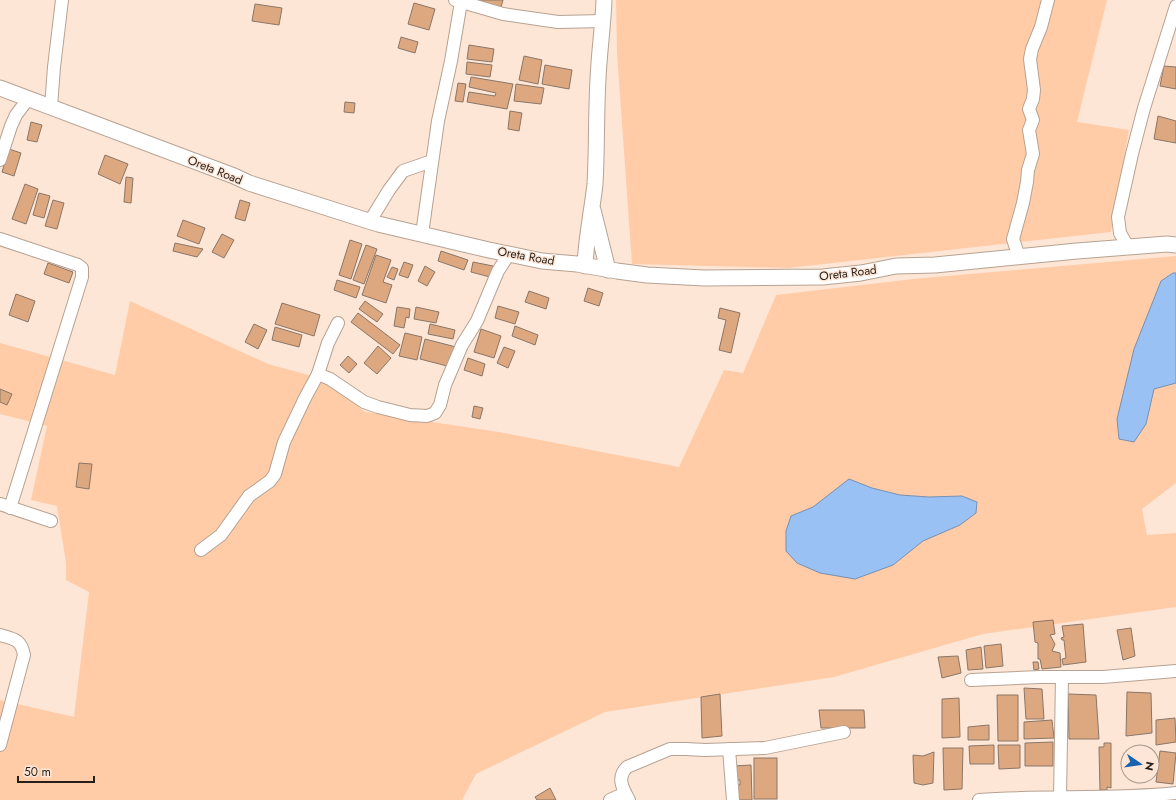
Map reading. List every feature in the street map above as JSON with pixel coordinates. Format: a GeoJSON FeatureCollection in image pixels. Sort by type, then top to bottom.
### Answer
{"type":"FeatureCollection","features":[{"type":"Feature","properties":{"kind":"street"},"geometry":{"type":"LineString","coordinates":[[51,107],[62,0]]}},
{"type":"Feature","properties":{"kind":"street"},"geometry":{"type":"LineString","coordinates":[[585,266],[587,232],[592,207],[596,151],[598,80],[604,0]]}},
{"type":"Feature","properties":{"kind":"street"},"geometry":{"type":"LineString","coordinates":[[1019,257],[1013,239],[1023,203],[1028,170],[1033,154],[1029,130],[1033,120],[1029,109],[1034,99],[1030,59],[1048,0]]}},
{"type":"Feature","properties":{"kind":"street"},"geometry":{"type":"LineString","coordinates":[[422,234],[438,121],[451,62],[458,1],[503,14],[558,22],[603,21]]}},
{"type":"Feature","properties":{"kind":"street"},"geometry":{"type":"LineString","coordinates":[[1128,247],[1120,233],[1118,217],[1138,131],[1176,6]]}},
{"type":"Feature","properties":{"kind":"street","name":"Oreta Road"},"geometry":{"type":"LineString","coordinates":[[0,88],[249,183],[370,221],[542,261],[608,270],[647,275],[704,278],[824,277],[861,273],[896,266],[935,265],[1077,251],[1167,244],[1176,245]]}},
{"type":"Feature","properties":{"kind":"street"},"geometry":{"type":"LineString","coordinates":[[0,160],[11,126],[16,115],[28,98]]}},
{"type":"Feature","properties":{"kind":"street"},"geometry":{"type":"LineString","coordinates":[[370,221],[402,171],[432,161]]}},
{"type":"Feature","properties":{"kind":"street"},"geometry":{"type":"LineString","coordinates":[[592,207],[608,270]]}},
{"type":"Feature","properties":{"kind":"street"},"geometry":{"type":"LineString","coordinates":[[0,239],[78,265],[82,268],[82,277],[5,506],[51,521]]}},
{"type":"Feature","properties":{"kind":"street"},"geometry":{"type":"LineString","coordinates":[[318,374],[330,379],[364,402],[378,407],[410,415],[427,416],[435,413],[440,405],[445,385],[462,345],[477,321],[498,271],[509,254]]}},
{"type":"Feature","properties":{"kind":"street"},"geometry":{"type":"LineString","coordinates":[[201,550],[221,535],[249,496],[270,481],[275,474],[284,442],[318,374],[328,343],[338,323]]}},
{"type":"Feature","properties":{"kind":"street"},"geometry":{"type":"LineString","coordinates":[[0,635],[19,642],[24,655],[0,745]]}},
{"type":"Feature","properties":{"kind":"street"},"geometry":{"type":"LineString","coordinates":[[971,680],[1103,677],[1176,671]]}},
{"type":"Feature","properties":{"kind":"street"},"geometry":{"type":"LineString","coordinates":[[1060,798],[1062,677]]}},
{"type":"Feature","properties":{"kind":"street"},"geometry":{"type":"LineString","coordinates":[[610,800],[627,796],[621,784],[621,775],[627,767],[670,749],[765,748],[844,732]]}},
{"type":"Feature","properties":{"kind":"street"},"geometry":{"type":"LineString","coordinates":[[729,749],[733,800]]}},
{"type":"Feature","properties":{"kind":"street"},"geometry":{"type":"LineString","coordinates":[[979,800],[1148,798],[1176,793]]}},
{"type":"Feature","properties":{"kind":"shaded area"},"geometry":{"type":"Polygon","coordinates":[[[616,0],[1107,0],[1077,122],[1129,130],[1111,232],[788,268],[632,264],[617,53],[616,0]]]}},
{"type":"Feature","properties":{"kind":"shaded area"},"geometry":{"type":"Polygon","coordinates":[[[1176,256],[1176,483],[1142,509],[1147,535],[1176,533],[1176,607],[983,634],[834,677],[605,712],[476,774],[462,800],[0,800],[0,700],[74,717],[89,592],[66,580],[66,563],[57,506],[31,500],[47,426],[0,414],[0,343],[115,375],[130,301],[268,364],[323,379],[365,412],[499,432],[679,467],[724,370],[743,373],[776,295],[913,279],[1176,256]]]}},
{"type":"Feature","properties":{"kind":"water"},"geometry":{"type":"Polygon","coordinates":[[[1173,273],[1176,273],[1176,383],[1154,389],[1146,424],[1134,442],[1119,439],[1117,419],[1134,349],[1161,281],[1173,273]]]}},
{"type":"Feature","properties":{"kind":"water"},"geometry":{"type":"Polygon","coordinates":[[[849,479],[872,488],[900,495],[929,497],[962,496],[977,502],[976,513],[960,525],[923,541],[893,565],[855,579],[820,573],[797,563],[786,551],[786,531],[791,516],[813,507],[849,479]]]}},
{"type":"Feature","properties":{"kind":"building"},"geometry":{"type":"Polygon","coordinates":[[[475,0],[503,0],[501,7],[475,2],[475,0]]]}},
{"type":"Feature","properties":{"kind":"building"},"geometry":{"type":"Polygon","coordinates":[[[414,3],[435,9],[429,30],[408,24],[414,3]]]}},
{"type":"Feature","properties":{"kind":"building"},"geometry":{"type":"Polygon","coordinates":[[[255,4],[282,8],[279,25],[252,21],[255,4]]]}},
{"type":"Feature","properties":{"kind":"building"},"geometry":{"type":"Polygon","coordinates":[[[401,37],[418,42],[415,53],[398,48],[401,37]]]}},
{"type":"Feature","properties":{"kind":"building"},"geometry":{"type":"Polygon","coordinates":[[[469,45],[494,49],[492,62],[467,59],[469,45]]]}},
{"type":"Feature","properties":{"kind":"building"},"geometry":{"type":"Polygon","coordinates":[[[524,56],[542,60],[538,84],[519,80],[524,56]]]}},
{"type":"Feature","properties":{"kind":"building"},"geometry":{"type":"Polygon","coordinates":[[[467,62],[492,65],[490,77],[466,74],[467,62]]]}},
{"type":"Feature","properties":{"kind":"building"},"geometry":{"type":"Polygon","coordinates":[[[545,65],[572,70],[569,89],[542,84],[545,65]]]}},
{"type":"Feature","properties":{"kind":"building"},"geometry":{"type":"Polygon","coordinates":[[[1164,66],[1176,67],[1176,89],[1160,86],[1164,66]]]}},
{"type":"Feature","properties":{"kind":"building"},"geometry":{"type":"Polygon","coordinates":[[[471,77],[513,84],[507,109],[467,102],[469,92],[495,96],[496,93],[469,87],[471,77]]]}},
{"type":"Feature","properties":{"kind":"building"},"geometry":{"type":"Polygon","coordinates":[[[458,83],[466,84],[463,102],[455,101],[458,83]]]}},
{"type":"Feature","properties":{"kind":"building"},"geometry":{"type":"Polygon","coordinates":[[[516,84],[544,88],[541,104],[514,101],[516,84]]]}},
{"type":"Feature","properties":{"kind":"building"},"geometry":{"type":"Polygon","coordinates":[[[345,102],[355,103],[354,113],[344,112],[345,102]]]}},
{"type":"Feature","properties":{"kind":"building"},"geometry":{"type":"Polygon","coordinates":[[[510,111],[522,113],[519,131],[508,129],[510,111]]]}},
{"type":"Feature","properties":{"kind":"building"},"geometry":{"type":"Polygon","coordinates":[[[1158,116],[1176,121],[1176,143],[1154,139],[1158,116]]]}},
{"type":"Feature","properties":{"kind":"building"},"geometry":{"type":"Polygon","coordinates":[[[31,122],[42,125],[37,142],[27,140],[31,122]]]}},
{"type":"Feature","properties":{"kind":"building"},"geometry":{"type":"Polygon","coordinates":[[[9,149],[21,153],[14,176],[2,172],[9,149]]]}},
{"type":"Feature","properties":{"kind":"building"},"geometry":{"type":"Polygon","coordinates":[[[105,155],[128,164],[120,184],[98,174],[105,155]]]}},
{"type":"Feature","properties":{"kind":"building"},"geometry":{"type":"Polygon","coordinates":[[[126,177],[133,178],[131,203],[124,202],[126,177]]]}},
{"type":"Feature","properties":{"kind":"building"},"geometry":{"type":"Polygon","coordinates":[[[25,184],[38,189],[26,224],[12,219],[25,184]]]}},
{"type":"Feature","properties":{"kind":"building"},"geometry":{"type":"Polygon","coordinates":[[[39,193],[50,196],[44,218],[33,215],[39,193]]]}},
{"type":"Feature","properties":{"kind":"building"},"geometry":{"type":"Polygon","coordinates":[[[53,200],[64,203],[57,229],[45,226],[53,200]]]}},
{"type":"Feature","properties":{"kind":"building"},"geometry":{"type":"Polygon","coordinates":[[[240,200],[250,203],[245,221],[235,218],[240,200]]]}},
{"type":"Feature","properties":{"kind":"building"},"geometry":{"type":"Polygon","coordinates":[[[183,220],[205,228],[199,244],[177,236],[183,220]]]}},
{"type":"Feature","properties":{"kind":"building"},"geometry":{"type":"Polygon","coordinates":[[[222,234],[234,240],[224,258],[212,252],[222,234]]]}},
{"type":"Feature","properties":{"kind":"building"},"geometry":{"type":"Polygon","coordinates":[[[350,240],[362,244],[351,279],[339,275],[350,240]]]}},
{"type":"Feature","properties":{"kind":"building"},"geometry":{"type":"Polygon","coordinates":[[[175,243],[203,249],[197,257],[173,251],[175,243]]]}},
{"type":"Feature","properties":{"kind":"building"},"geometry":{"type":"Polygon","coordinates":[[[366,245],[377,249],[364,284],[353,280],[366,245]]]}},
{"type":"Feature","properties":{"kind":"building"},"geometry":{"type":"Polygon","coordinates":[[[441,251],[468,260],[464,270],[438,261],[441,251]]]}},
{"type":"Feature","properties":{"kind":"building"},"geometry":{"type":"Polygon","coordinates":[[[376,255],[391,260],[383,282],[392,285],[386,303],[362,295],[376,255]]]}},
{"type":"Feature","properties":{"kind":"building"},"geometry":{"type":"Polygon","coordinates":[[[404,262],[413,265],[408,278],[399,275],[404,262]]]}},
{"type":"Feature","properties":{"kind":"building"},"geometry":{"type":"Polygon","coordinates":[[[473,262],[493,266],[490,277],[471,272],[473,262]]]}},
{"type":"Feature","properties":{"kind":"building"},"geometry":{"type":"Polygon","coordinates":[[[48,263],[73,272],[69,283],[44,274],[48,263]]]}},
{"type":"Feature","properties":{"kind":"building"},"geometry":{"type":"Polygon","coordinates":[[[425,266],[435,272],[427,286],[418,281],[425,266]]]}},
{"type":"Feature","properties":{"kind":"building"},"geometry":{"type":"Polygon","coordinates":[[[392,267],[398,269],[394,280],[387,277],[392,267]]]}},
{"type":"Feature","properties":{"kind":"building"},"geometry":{"type":"Polygon","coordinates":[[[337,280],[360,287],[356,298],[334,290],[337,280]]]}},
{"type":"Feature","properties":{"kind":"building"},"geometry":{"type":"Polygon","coordinates":[[[588,288],[603,293],[599,306],[584,301],[588,288]]]}},
{"type":"Feature","properties":{"kind":"building"},"geometry":{"type":"Polygon","coordinates":[[[529,291],[549,298],[546,309],[525,302],[529,291]]]}},
{"type":"Feature","properties":{"kind":"building"},"geometry":{"type":"Polygon","coordinates":[[[16,294],[35,301],[28,322],[9,315],[16,294]]]}},
{"type":"Feature","properties":{"kind":"building"},"geometry":{"type":"Polygon","coordinates":[[[365,301],[383,314],[377,322],[359,309],[365,301]]]}},
{"type":"Feature","properties":{"kind":"building"},"geometry":{"type":"Polygon","coordinates":[[[282,303],[320,315],[314,336],[275,324],[282,303]]]}},
{"type":"Feature","properties":{"kind":"building"},"geometry":{"type":"Polygon","coordinates":[[[498,306],[519,312],[515,324],[495,318],[498,306]]]}},
{"type":"Feature","properties":{"kind":"building"},"geometry":{"type":"Polygon","coordinates":[[[397,307],[410,309],[409,318],[406,317],[404,328],[394,326],[397,307]]]}},
{"type":"Feature","properties":{"kind":"building"},"geometry":{"type":"Polygon","coordinates":[[[416,307],[439,312],[436,323],[414,319],[416,307]]]}},
{"type":"Feature","properties":{"kind":"building"},"geometry":{"type":"Polygon","coordinates":[[[720,308],[740,313],[731,353],[719,350],[726,320],[718,318],[720,308]]]}},
{"type":"Feature","properties":{"kind":"building"},"geometry":{"type":"Polygon","coordinates":[[[358,313],[400,345],[393,354],[351,322],[358,313]]]}},
{"type":"Feature","properties":{"kind":"building"},"geometry":{"type":"Polygon","coordinates":[[[254,324],[267,330],[258,349],[245,342],[254,324]]]}},
{"type":"Feature","properties":{"kind":"building"},"geometry":{"type":"Polygon","coordinates":[[[430,324],[455,330],[453,339],[428,334],[430,324]]]}},
{"type":"Feature","properties":{"kind":"building"},"geometry":{"type":"Polygon","coordinates":[[[515,326],[538,335],[535,345],[512,336],[515,326]]]}},
{"type":"Feature","properties":{"kind":"building"},"geometry":{"type":"Polygon","coordinates":[[[275,327],[302,335],[299,347],[272,340],[275,327]]]}},
{"type":"Feature","properties":{"kind":"building"},"geometry":{"type":"Polygon","coordinates":[[[481,329],[501,336],[494,358],[474,352],[481,329]]]}},
{"type":"Feature","properties":{"kind":"building"},"geometry":{"type":"Polygon","coordinates":[[[405,333],[422,337],[417,360],[399,356],[405,333]]]}},
{"type":"Feature","properties":{"kind":"building"},"geometry":{"type":"Polygon","coordinates":[[[425,339],[456,347],[451,367],[420,359],[425,339]]]}},
{"type":"Feature","properties":{"kind":"building"},"geometry":{"type":"Polygon","coordinates":[[[378,346],[391,358],[377,374],[364,363],[378,346]]]}},
{"type":"Feature","properties":{"kind":"building"},"geometry":{"type":"Polygon","coordinates":[[[504,347],[515,351],[508,368],[497,363],[504,347]]]}},
{"type":"Feature","properties":{"kind":"building"},"geometry":{"type":"Polygon","coordinates":[[[348,356],[357,364],[349,373],[340,365],[348,356]]]}},
{"type":"Feature","properties":{"kind":"building"},"geometry":{"type":"Polygon","coordinates":[[[468,358],[485,364],[482,376],[464,370],[468,358]]]}},
{"type":"Feature","properties":{"kind":"building"},"geometry":{"type":"Polygon","coordinates":[[[0,389],[12,394],[7,405],[0,402],[0,389]]]}},
{"type":"Feature","properties":{"kind":"building"},"geometry":{"type":"Polygon","coordinates":[[[474,406],[483,408],[480,419],[472,417],[474,406]]]}},
{"type":"Feature","properties":{"kind":"building"},"geometry":{"type":"Polygon","coordinates":[[[79,463],[92,464],[89,489],[76,487],[79,463]]]}},
{"type":"Feature","properties":{"kind":"building"},"geometry":{"type":"Polygon","coordinates":[[[1053,620],[1055,634],[1050,635],[1055,644],[1052,651],[1060,653],[1061,667],[1042,669],[1040,659],[1038,659],[1038,643],[1035,642],[1033,622],[1053,620]]]}},
{"type":"Feature","properties":{"kind":"building"},"geometry":{"type":"Polygon","coordinates":[[[1083,624],[1086,662],[1063,665],[1062,659],[1066,658],[1064,640],[1061,638],[1064,637],[1062,626],[1083,624]]]}},
{"type":"Feature","properties":{"kind":"building"},"geometry":{"type":"Polygon","coordinates":[[[1131,628],[1135,656],[1123,660],[1117,630],[1131,628]]]}},
{"type":"Feature","properties":{"kind":"building"},"geometry":{"type":"Polygon","coordinates":[[[1001,644],[1003,666],[986,668],[984,646],[1001,644]]]}},
{"type":"Feature","properties":{"kind":"building"},"geometry":{"type":"Polygon","coordinates":[[[981,647],[983,669],[968,670],[966,650],[981,647]]]}},
{"type":"Feature","properties":{"kind":"building"},"geometry":{"type":"Polygon","coordinates":[[[958,656],[961,673],[942,678],[938,657],[958,656]]]}},
{"type":"Feature","properties":{"kind":"building"},"geometry":{"type":"Polygon","coordinates":[[[1033,662],[1038,662],[1039,669],[1034,670],[1033,662]]]}},
{"type":"Feature","properties":{"kind":"building"},"geometry":{"type":"Polygon","coordinates":[[[1024,688],[1042,689],[1044,719],[1026,719],[1024,688]]]}},
{"type":"Feature","properties":{"kind":"building"},"geometry":{"type":"Polygon","coordinates":[[[1127,692],[1151,693],[1152,733],[1126,736],[1127,692]]]}},
{"type":"Feature","properties":{"kind":"building"},"geometry":{"type":"Polygon","coordinates":[[[720,694],[722,736],[702,738],[701,697],[720,694]]]}},
{"type":"Feature","properties":{"kind":"building"},"geometry":{"type":"Polygon","coordinates":[[[1068,694],[1096,695],[1099,739],[1069,739],[1068,694]]]}},
{"type":"Feature","properties":{"kind":"building"},"geometry":{"type":"Polygon","coordinates":[[[997,695],[1018,695],[1018,741],[998,741],[997,695]]]}},
{"type":"Feature","properties":{"kind":"building"},"geometry":{"type":"Polygon","coordinates":[[[959,698],[960,737],[942,738],[942,699],[959,698]]]}},
{"type":"Feature","properties":{"kind":"building"},"geometry":{"type":"Polygon","coordinates":[[[819,710],[864,710],[865,728],[821,728],[819,710]]]}},
{"type":"Feature","properties":{"kind":"building"},"geometry":{"type":"Polygon","coordinates":[[[1175,718],[1176,742],[1156,744],[1156,720],[1175,718]]]}},
{"type":"Feature","properties":{"kind":"building"},"geometry":{"type":"Polygon","coordinates":[[[1052,720],[1054,738],[1024,739],[1024,722],[1052,720]]]}},
{"type":"Feature","properties":{"kind":"building"},"geometry":{"type":"Polygon","coordinates":[[[989,725],[989,740],[968,740],[968,727],[989,725]]]}},
{"type":"Feature","properties":{"kind":"building"},"geometry":{"type":"Polygon","coordinates":[[[1053,742],[1053,766],[1025,766],[1025,743],[1053,742]]]}},
{"type":"Feature","properties":{"kind":"building"},"geometry":{"type":"Polygon","coordinates":[[[1104,743],[1111,743],[1111,788],[1107,787],[1107,790],[1100,790],[1099,747],[1104,747],[1104,743]]]}},
{"type":"Feature","properties":{"kind":"building"},"geometry":{"type":"Polygon","coordinates":[[[994,745],[994,764],[970,764],[969,746],[994,745]]]}},
{"type":"Feature","properties":{"kind":"building"},"geometry":{"type":"Polygon","coordinates":[[[998,745],[1020,745],[1020,768],[999,769],[998,745]]]}},
{"type":"Feature","properties":{"kind":"building"},"geometry":{"type":"Polygon","coordinates":[[[943,748],[963,748],[962,789],[944,790],[943,748]]]}},
{"type":"Feature","properties":{"kind":"building"},"geometry":{"type":"Polygon","coordinates":[[[1160,751],[1176,753],[1173,784],[1160,782],[1160,751]]]}},
{"type":"Feature","properties":{"kind":"building"},"geometry":{"type":"Polygon","coordinates":[[[934,752],[933,783],[923,785],[914,783],[913,755],[923,756],[934,752]]]}},
{"type":"Feature","properties":{"kind":"building"},"geometry":{"type":"Polygon","coordinates":[[[754,758],[777,758],[777,799],[754,799],[754,758]]]}},
{"type":"Feature","properties":{"kind":"building"},"geometry":{"type":"Polygon","coordinates":[[[751,765],[752,800],[733,800],[733,785],[740,785],[740,780],[734,780],[733,766],[751,765]]]}},
{"type":"Feature","properties":{"kind":"building"},"geometry":{"type":"Polygon","coordinates":[[[550,788],[556,800],[537,800],[535,797],[550,788]]]}}]}
